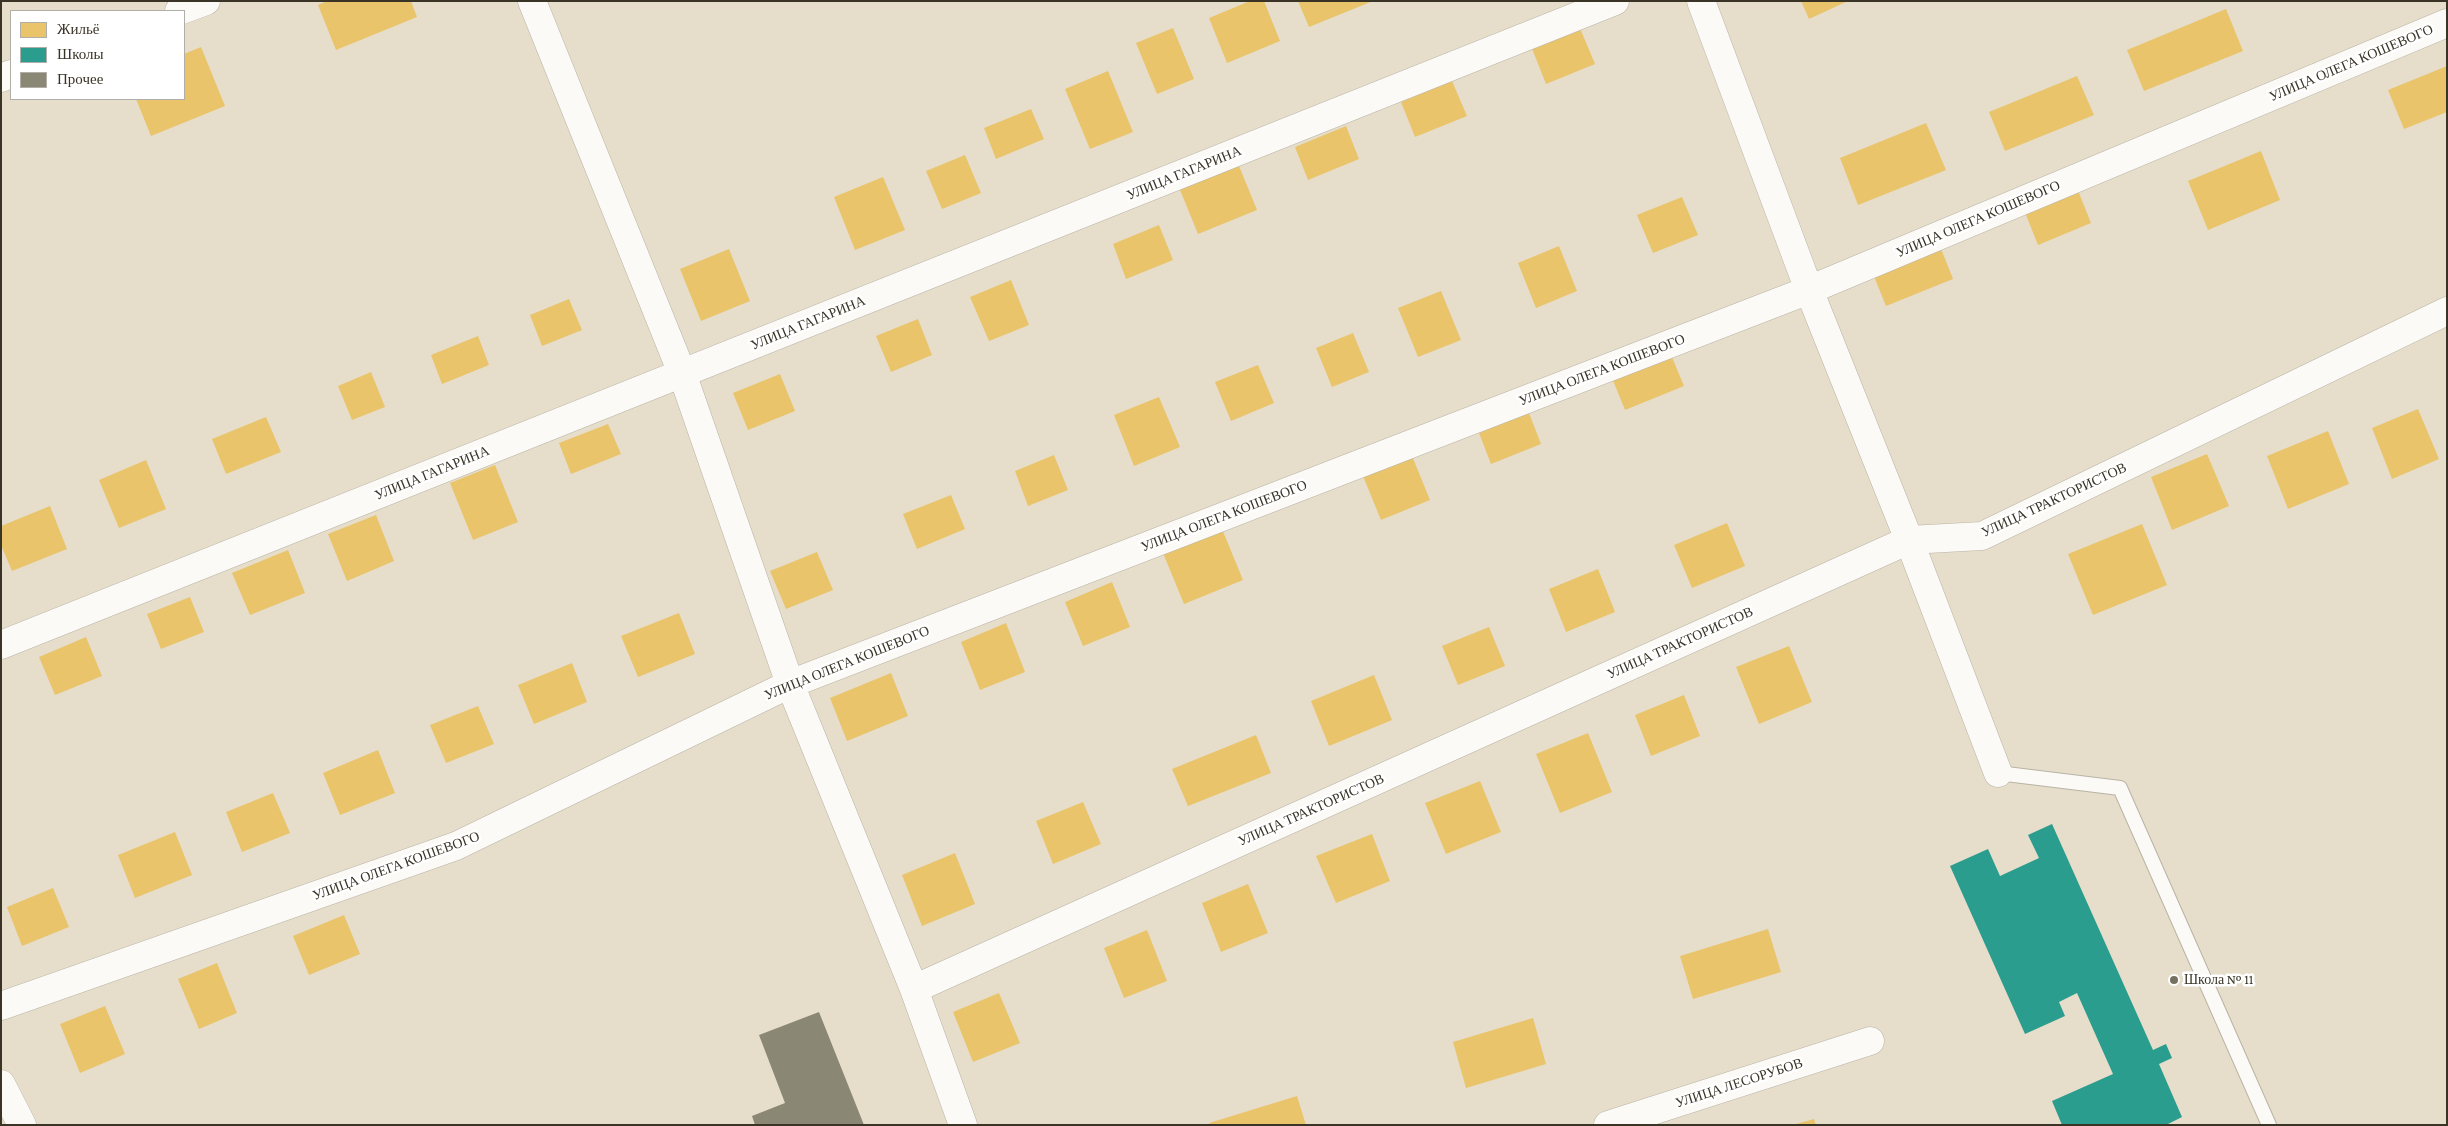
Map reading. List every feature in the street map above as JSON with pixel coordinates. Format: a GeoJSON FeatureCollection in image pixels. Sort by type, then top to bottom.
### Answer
{"type":"FeatureCollection","features":[{"type":"Feature","properties":{"kind":"street"},"geometry":{"type":"LineString","coordinates":[[182,10],[206,1]]}},
{"type":"Feature","properties":{"kind":"street"},"geometry":{"type":"LineString","coordinates":[[532,1],[682,373],[790,684],[914,988],[963,1125]]}},
{"type":"Feature","properties":{"kind":"street","name":"УЛИЦА ГАГАРИНА"},"geometry":{"type":"LineString","coordinates":[[1,645],[1615,1]]}},
{"type":"Feature","properties":{"kind":"street"},"geometry":{"type":"LineString","coordinates":[[1702,1],[1809,290],[1909,540],[1998,773]]}},
{"type":"Feature","properties":{"kind":"street","name":"УЛИЦА ОЛЕГА КОШЕВОГО"},"geometry":{"type":"LineString","coordinates":[[1,1006],[456,846],[790,684],[1809,290],[2447,23]]}},
{"type":"Feature","properties":{"kind":"street","name":"УЛИЦА ТРАКТОРИСТОВ"},"geometry":{"type":"LineString","coordinates":[[914,988],[1909,540],[1982,536],[2447,312]]}},
{"type":"Feature","properties":{"kind":"street","name":"УЛИЦА ЛЕСОРУБОВ"},"geometry":{"type":"LineString","coordinates":[[1608,1125],[1870,1041]]}},
{"type":"Feature","properties":{"kind":"street"},"geometry":{"type":"LineString","coordinates":[[1,1084],[22,1125]]}},
{"type":"Feature","properties":{"kind":"lane"},"geometry":{"type":"LineString","coordinates":[[1998,773],[2120,788],[2269,1125]]}},
{"type":"Feature","properties":{"kind":"building: Жильё"},"geometry":{"type":"Polygon","coordinates":[[[327,1],[411,1],[417,17],[336,50],[318,5],[327,1]]]}},
{"type":"Feature","properties":{"kind":"building: Жильё"},"geometry":{"type":"Polygon","coordinates":[[[1250,1],[1264,1],[1280,41],[1227,63],[1209,18],[1250,1]]]}},
{"type":"Feature","properties":{"kind":"building: Жильё"},"geometry":{"type":"Polygon","coordinates":[[[1298,1],[1373,1],[1309,27],[1298,1]]]}},
{"type":"Feature","properties":{"kind":"building: Жильё"},"geometry":{"type":"Polygon","coordinates":[[[1801,1],[1848,1],[1809,19],[1801,1]]]}},
{"type":"Feature","properties":{"kind":"building: Жильё"},"geometry":{"type":"Polygon","coordinates":[[[2226,9],[2243,51],[2144,91],[2127,50],[2226,9]]]}},
{"type":"Feature","properties":{"kind":"building: Жильё"},"geometry":{"type":"Polygon","coordinates":[[[1577,21],[1595,64],[1546,84],[1529,41],[1577,21]]]}},
{"type":"Feature","properties":{"kind":"building: Жильё"},"geometry":{"type":"Polygon","coordinates":[[[1173,28],[1194,79],[1157,94],[1136,43],[1173,28]]]}},
{"type":"Feature","properties":{"kind":"building: Жильё"},"geometry":{"type":"Polygon","coordinates":[[[201,47],[225,106],[151,136],[136,100],[185,100],[185,54],[201,47]]]}},
{"type":"Feature","properties":{"kind":"building: Жильё"},"geometry":{"type":"Polygon","coordinates":[[[2447,66],[2447,112],[2404,129],[2388,90],[2447,66]]]}},
{"type":"Feature","properties":{"kind":"building: Жильё"},"geometry":{"type":"Polygon","coordinates":[[[1108,71],[1133,132],[1090,149],[1065,89],[1108,71]]]}},
{"type":"Feature","properties":{"kind":"building: Жильё"},"geometry":{"type":"Polygon","coordinates":[[[2077,76],[2094,115],[2005,151],[1989,112],[2077,76]]]}},
{"type":"Feature","properties":{"kind":"building: Жильё"},"geometry":{"type":"Polygon","coordinates":[[[1452,81],[1467,116],[1415,137],[1401,102],[1452,81]]]}},
{"type":"Feature","properties":{"kind":"building: Жильё"},"geometry":{"type":"Polygon","coordinates":[[[1031,109],[1044,139],[996,159],[984,128],[1031,109]]]}},
{"type":"Feature","properties":{"kind":"building: Жильё"},"geometry":{"type":"Polygon","coordinates":[[[1926,123],[1946,170],[1858,205],[1840,158],[1926,123]]]}},
{"type":"Feature","properties":{"kind":"building: Жильё"},"geometry":{"type":"Polygon","coordinates":[[[1346,126],[1359,159],[1308,180],[1295,147],[1346,126]]]}},
{"type":"Feature","properties":{"kind":"building: Жильё"},"geometry":{"type":"Polygon","coordinates":[[[2261,151],[2280,200],[2208,230],[2188,181],[2261,151]]]}},
{"type":"Feature","properties":{"kind":"building: Жильё"},"geometry":{"type":"Polygon","coordinates":[[[965,155],[981,193],[942,209],[926,171],[965,155]]]}},
{"type":"Feature","properties":{"kind":"building: Жильё"},"geometry":{"type":"Polygon","coordinates":[[[1237,161],[1257,210],[1198,234],[1178,185],[1237,161]]]}},
{"type":"Feature","properties":{"kind":"building: Жильё"},"geometry":{"type":"Polygon","coordinates":[[[883,177],[905,230],[855,250],[834,197],[883,177]]]}},
{"type":"Feature","properties":{"kind":"building: Жильё"},"geometry":{"type":"Polygon","coordinates":[[[2073,178],[2091,223],[2038,245],[2020,200],[2073,178]]]}},
{"type":"Feature","properties":{"kind":"building: Жильё"},"geometry":{"type":"Polygon","coordinates":[[[1682,197],[1698,235],[1653,253],[1637,215],[1682,197]]]}},
{"type":"Feature","properties":{"kind":"building: Жильё"},"geometry":{"type":"Polygon","coordinates":[[[1159,225],[1173,260],[1126,279],[1113,244],[1159,225]]]}},
{"type":"Feature","properties":{"kind":"building: Жильё"},"geometry":{"type":"Polygon","coordinates":[[[1936,236],[1953,279],[1886,306],[1869,264],[1936,236]]]}},
{"type":"Feature","properties":{"kind":"building: Жильё"},"geometry":{"type":"Polygon","coordinates":[[[1559,246],[1577,291],[1536,308],[1518,263],[1559,246]]]}},
{"type":"Feature","properties":{"kind":"building: Жильё"},"geometry":{"type":"Polygon","coordinates":[[[729,249],[750,301],[701,321],[680,269],[729,249]]]}},
{"type":"Feature","properties":{"kind":"building: Жильё"},"geometry":{"type":"Polygon","coordinates":[[[1011,280],[1029,325],[989,341],[970,297],[1011,280]]]}},
{"type":"Feature","properties":{"kind":"building: Жильё"},"geometry":{"type":"Polygon","coordinates":[[[1441,291],[1461,340],[1418,357],[1398,308],[1441,291]]]}},
{"type":"Feature","properties":{"kind":"building: Жильё"},"geometry":{"type":"Polygon","coordinates":[[[569,299],[582,330],[542,346],[530,315],[569,299]]]}},
{"type":"Feature","properties":{"kind":"building: Жильё"},"geometry":{"type":"Polygon","coordinates":[[[918,319],[932,355],[891,372],[876,336],[918,319]]]}},
{"type":"Feature","properties":{"kind":"building: Жильё"},"geometry":{"type":"Polygon","coordinates":[[[1353,333],[1369,372],[1332,387],[1316,348],[1353,333]]]}},
{"type":"Feature","properties":{"kind":"building: Жильё"},"geometry":{"type":"Polygon","coordinates":[[[478,336],[489,365],[442,384],[431,355],[478,336]]]}},
{"type":"Feature","properties":{"kind":"building: Жильё"},"geometry":{"type":"Polygon","coordinates":[[[1669,350],[1684,386],[1625,410],[1610,373],[1669,350]]]}},
{"type":"Feature","properties":{"kind":"building: Жильё"},"geometry":{"type":"Polygon","coordinates":[[[1258,365],[1274,403],[1231,421],[1215,382],[1258,365]]]}},
{"type":"Feature","properties":{"kind":"building: Жильё"},"geometry":{"type":"Polygon","coordinates":[[[371,372],[385,407],[352,420],[338,386],[371,372]]]}},
{"type":"Feature","properties":{"kind":"building: Жильё"},"geometry":{"type":"Polygon","coordinates":[[[780,374],[795,411],[748,430],[733,393],[780,374]]]}},
{"type":"Feature","properties":{"kind":"building: Жильё"},"geometry":{"type":"Polygon","coordinates":[[[1159,397],[1180,447],[1134,466],[1114,415],[1159,397]]]}},
{"type":"Feature","properties":{"kind":"building: Жильё"},"geometry":{"type":"Polygon","coordinates":[[[2418,409],[2439,459],[2392,479],[2372,428],[2418,409]]]}},
{"type":"Feature","properties":{"kind":"building: Жильё"},"geometry":{"type":"Polygon","coordinates":[[[1529,413],[1541,444],[1491,464],[1479,433],[1529,413]]]}},
{"type":"Feature","properties":{"kind":"building: Жильё"},"geometry":{"type":"Polygon","coordinates":[[[266,417],[281,452],[226,474],[212,439],[266,417]]]}},
{"type":"Feature","properties":{"kind":"building: Жильё"},"geometry":{"type":"Polygon","coordinates":[[[608,424],[621,454],[571,474],[559,443],[608,424]]]}},
{"type":"Feature","properties":{"kind":"building: Жильё"},"geometry":{"type":"Polygon","coordinates":[[[2328,431],[2349,484],[2288,509],[2267,456],[2328,431]]]}},
{"type":"Feature","properties":{"kind":"building: Жильё"},"geometry":{"type":"Polygon","coordinates":[[[2207,454],[2229,506],[2172,530],[2151,477],[2207,454]]]}},
{"type":"Feature","properties":{"kind":"building: Жильё"},"geometry":{"type":"Polygon","coordinates":[[[1054,455],[1068,490],[1028,506],[1015,471],[1054,455]]]}},
{"type":"Feature","properties":{"kind":"building: Жильё"},"geometry":{"type":"Polygon","coordinates":[[[1412,456],[1430,500],[1381,520],[1363,476],[1412,456]]]}},
{"type":"Feature","properties":{"kind":"building: Жильё"},"geometry":{"type":"Polygon","coordinates":[[[146,460],[166,509],[119,528],[99,480],[146,460]]]}},
{"type":"Feature","properties":{"kind":"building: Жильё"},"geometry":{"type":"Polygon","coordinates":[[[495,465],[518,522],[473,540],[450,483],[495,465]]]}},
{"type":"Feature","properties":{"kind":"building: Жильё"},"geometry":{"type":"Polygon","coordinates":[[[951,495],[965,529],[917,549],[903,514],[951,495]]]}},
{"type":"Feature","properties":{"kind":"building: Жильё"},"geometry":{"type":"Polygon","coordinates":[[[50,506],[67,549],[12,571],[1,545],[1,526],[50,506]]]}},
{"type":"Feature","properties":{"kind":"building: Жильё"},"geometry":{"type":"Polygon","coordinates":[[[376,515],[394,561],[347,581],[328,534],[376,515]]]}},
{"type":"Feature","properties":{"kind":"building: Жильё"},"geometry":{"type":"Polygon","coordinates":[[[1727,523],[1745,566],[1692,588],[1674,545],[1727,523]]]}},
{"type":"Feature","properties":{"kind":"building: Жильё"},"geometry":{"type":"Polygon","coordinates":[[[2142,524],[2167,585],[2093,615],[2068,554],[2142,524]]]}},
{"type":"Feature","properties":{"kind":"building: Жильё"},"geometry":{"type":"Polygon","coordinates":[[[1222,529],[1243,580],[1184,604],[1163,553],[1222,529]]]}},
{"type":"Feature","properties":{"kind":"building: Жильё"},"geometry":{"type":"Polygon","coordinates":[[[288,550],[305,593],[250,615],[232,573],[288,550]]]}},
{"type":"Feature","properties":{"kind":"building: Жильё"},"geometry":{"type":"Polygon","coordinates":[[[817,552],[833,590],[786,609],[770,571],[817,552]]]}},
{"type":"Feature","properties":{"kind":"building: Жильё"},"geometry":{"type":"Polygon","coordinates":[[[1598,569],[1615,612],[1566,632],[1549,589],[1598,569]]]}},
{"type":"Feature","properties":{"kind":"building: Жильё"},"geometry":{"type":"Polygon","coordinates":[[[1112,582],[1130,627],[1083,646],[1065,602],[1112,582]]]}},
{"type":"Feature","properties":{"kind":"building: Жильё"},"geometry":{"type":"Polygon","coordinates":[[[190,597],[204,632],[161,649],[147,614],[190,597]]]}},
{"type":"Feature","properties":{"kind":"building: Жильё"},"geometry":{"type":"Polygon","coordinates":[[[679,613],[695,654],[638,677],[621,636],[679,613]]]}},
{"type":"Feature","properties":{"kind":"building: Жильё"},"geometry":{"type":"Polygon","coordinates":[[[1006,623],[1025,672],[980,690],[961,642],[1006,623]]]}},
{"type":"Feature","properties":{"kind":"building: Жильё"},"geometry":{"type":"Polygon","coordinates":[[[1489,627],[1505,666],[1458,685],[1442,646],[1489,627]]]}},
{"type":"Feature","properties":{"kind":"building: Жильё"},"geometry":{"type":"Polygon","coordinates":[[[86,637],[102,676],[55,695],[39,657],[86,637]]]}},
{"type":"Feature","properties":{"kind":"building: Жильё"},"geometry":{"type":"Polygon","coordinates":[[[1789,646],[1812,702],[1759,724],[1736,667],[1789,646]]]}},
{"type":"Feature","properties":{"kind":"building: Жильё"},"geometry":{"type":"Polygon","coordinates":[[[572,663],[587,702],[534,724],[518,685],[572,663]]]}},
{"type":"Feature","properties":{"kind":"building: Жильё"},"geometry":{"type":"Polygon","coordinates":[[[891,673],[908,716],[847,741],[830,698],[891,673]]]}},
{"type":"Feature","properties":{"kind":"building: Жильё"},"geometry":{"type":"Polygon","coordinates":[[[1374,675],[1392,720],[1329,746],[1311,701],[1374,675]]]}},
{"type":"Feature","properties":{"kind":"building: Жильё"},"geometry":{"type":"Polygon","coordinates":[[[1684,695],[1700,736],[1651,756],[1635,715],[1684,695]]]}},
{"type":"Feature","properties":{"kind":"building: Жильё"},"geometry":{"type":"Polygon","coordinates":[[[478,706],[494,744],[446,763],[430,725],[478,706]]]}},
{"type":"Feature","properties":{"kind":"building: Жильё"},"geometry":{"type":"Polygon","coordinates":[[[1588,733],[1612,792],[1560,813],[1536,754],[1588,733]]]}},
{"type":"Feature","properties":{"kind":"building: Жильё"},"geometry":{"type":"Polygon","coordinates":[[[1256,735],[1271,773],[1188,806],[1172,769],[1256,735]]]}},
{"type":"Feature","properties":{"kind":"building: Жильё"},"geometry":{"type":"Polygon","coordinates":[[[378,750],[395,793],[340,815],[323,773],[378,750]]]}},
{"type":"Feature","properties":{"kind":"building: Жильё"},"geometry":{"type":"Polygon","coordinates":[[[1480,781],[1501,832],[1446,854],[1425,803],[1480,781]]]}},
{"type":"Feature","properties":{"kind":"building: Жильё"},"geometry":{"type":"Polygon","coordinates":[[[273,793],[290,833],[242,852],[226,812],[273,793]]]}},
{"type":"Feature","properties":{"kind":"building: Жильё"},"geometry":{"type":"Polygon","coordinates":[[[1083,802],[1101,844],[1053,864],[1036,821],[1083,802]]]}},
{"type":"Feature","properties":{"kind":"building: Жильё"},"geometry":{"type":"Polygon","coordinates":[[[175,832],[192,875],[135,898],[118,855],[175,832]]]}},
{"type":"Feature","properties":{"kind":"building: Жильё"},"geometry":{"type":"Polygon","coordinates":[[[1372,834],[1390,881],[1336,903],[1316,856],[1372,834]]]}},
{"type":"Feature","properties":{"kind":"building: Жильё"},"geometry":{"type":"Polygon","coordinates":[[[955,853],[975,904],[922,926],[902,875],[955,853]]]}},
{"type":"Feature","properties":{"kind":"building: Жильё"},"geometry":{"type":"Polygon","coordinates":[[[1248,884],[1268,933],[1221,952],[1202,903],[1248,884]]]}},
{"type":"Feature","properties":{"kind":"building: Жильё"},"geometry":{"type":"Polygon","coordinates":[[[53,888],[69,927],[22,946],[7,907],[53,888]]]}},
{"type":"Feature","properties":{"kind":"building: Жильё"},"geometry":{"type":"Polygon","coordinates":[[[344,915],[360,954],[309,975],[293,936],[344,915]]]}},
{"type":"Feature","properties":{"kind":"building: Жильё"},"geometry":{"type":"Polygon","coordinates":[[[1768,929],[1781,972],[1693,999],[1680,956],[1768,929]]]}},
{"type":"Feature","properties":{"kind":"building: Жильё"},"geometry":{"type":"Polygon","coordinates":[[[1147,930],[1167,981],[1124,998],[1104,948],[1147,930]]]}},
{"type":"Feature","properties":{"kind":"building: Жильё"},"geometry":{"type":"Polygon","coordinates":[[[217,963],[237,1013],[199,1029],[178,979],[217,963]]]}},
{"type":"Feature","properties":{"kind":"building: Жильё"},"geometry":{"type":"Polygon","coordinates":[[[999,993],[1020,1043],[973,1062],[953,1012],[999,993]]]}},
{"type":"Feature","properties":{"kind":"building: Жильё"},"geometry":{"type":"Polygon","coordinates":[[[105,1006],[125,1054],[80,1073],[60,1024],[105,1006]]]}},
{"type":"Feature","properties":{"kind":"building: Жильё"},"geometry":{"type":"Polygon","coordinates":[[[1533,1018],[1546,1064],[1466,1088],[1453,1042],[1533,1018]]]}},
{"type":"Feature","properties":{"kind":"building: Жильё"},"geometry":{"type":"Polygon","coordinates":[[[1297,1096],[1306,1125],[1210,1125],[1209,1123],[1297,1096]]]}},
{"type":"Feature","properties":{"kind":"building: Жильё"},"geometry":{"type":"Polygon","coordinates":[[[1814,1119],[1816,1125],[1796,1125],[1796,1124],[1814,1119]]]}},
{"type":"Feature","properties":{"kind":"building: Школы"},"geometry":{"type":"Polygon","coordinates":[[[2052,824],[2153,1050],[2166,1044],[2172,1058],[2159,1064],[2182,1117],[2166,1125],[2062,1125],[2052,1101],[2113,1074],[2077,993],[2059,1002],[2065,1016],[2025,1034],[1950,866],[1988,849],[2000,876],[2039,858],[2028,835],[2052,824]]]}},
{"type":"Feature","properties":{"kind":"building: Прочее"},"geometry":{"type":"Polygon","coordinates":[[[819,1012],[864,1125],[755,1125],[752,1116],[785,1103],[759,1035],[819,1012]]]}},
{"type":"Feature","properties":{"kind":"place","name":"Школа № 11"},"geometry":{"type":"Point","coordinates":[2174,980]}}]}
